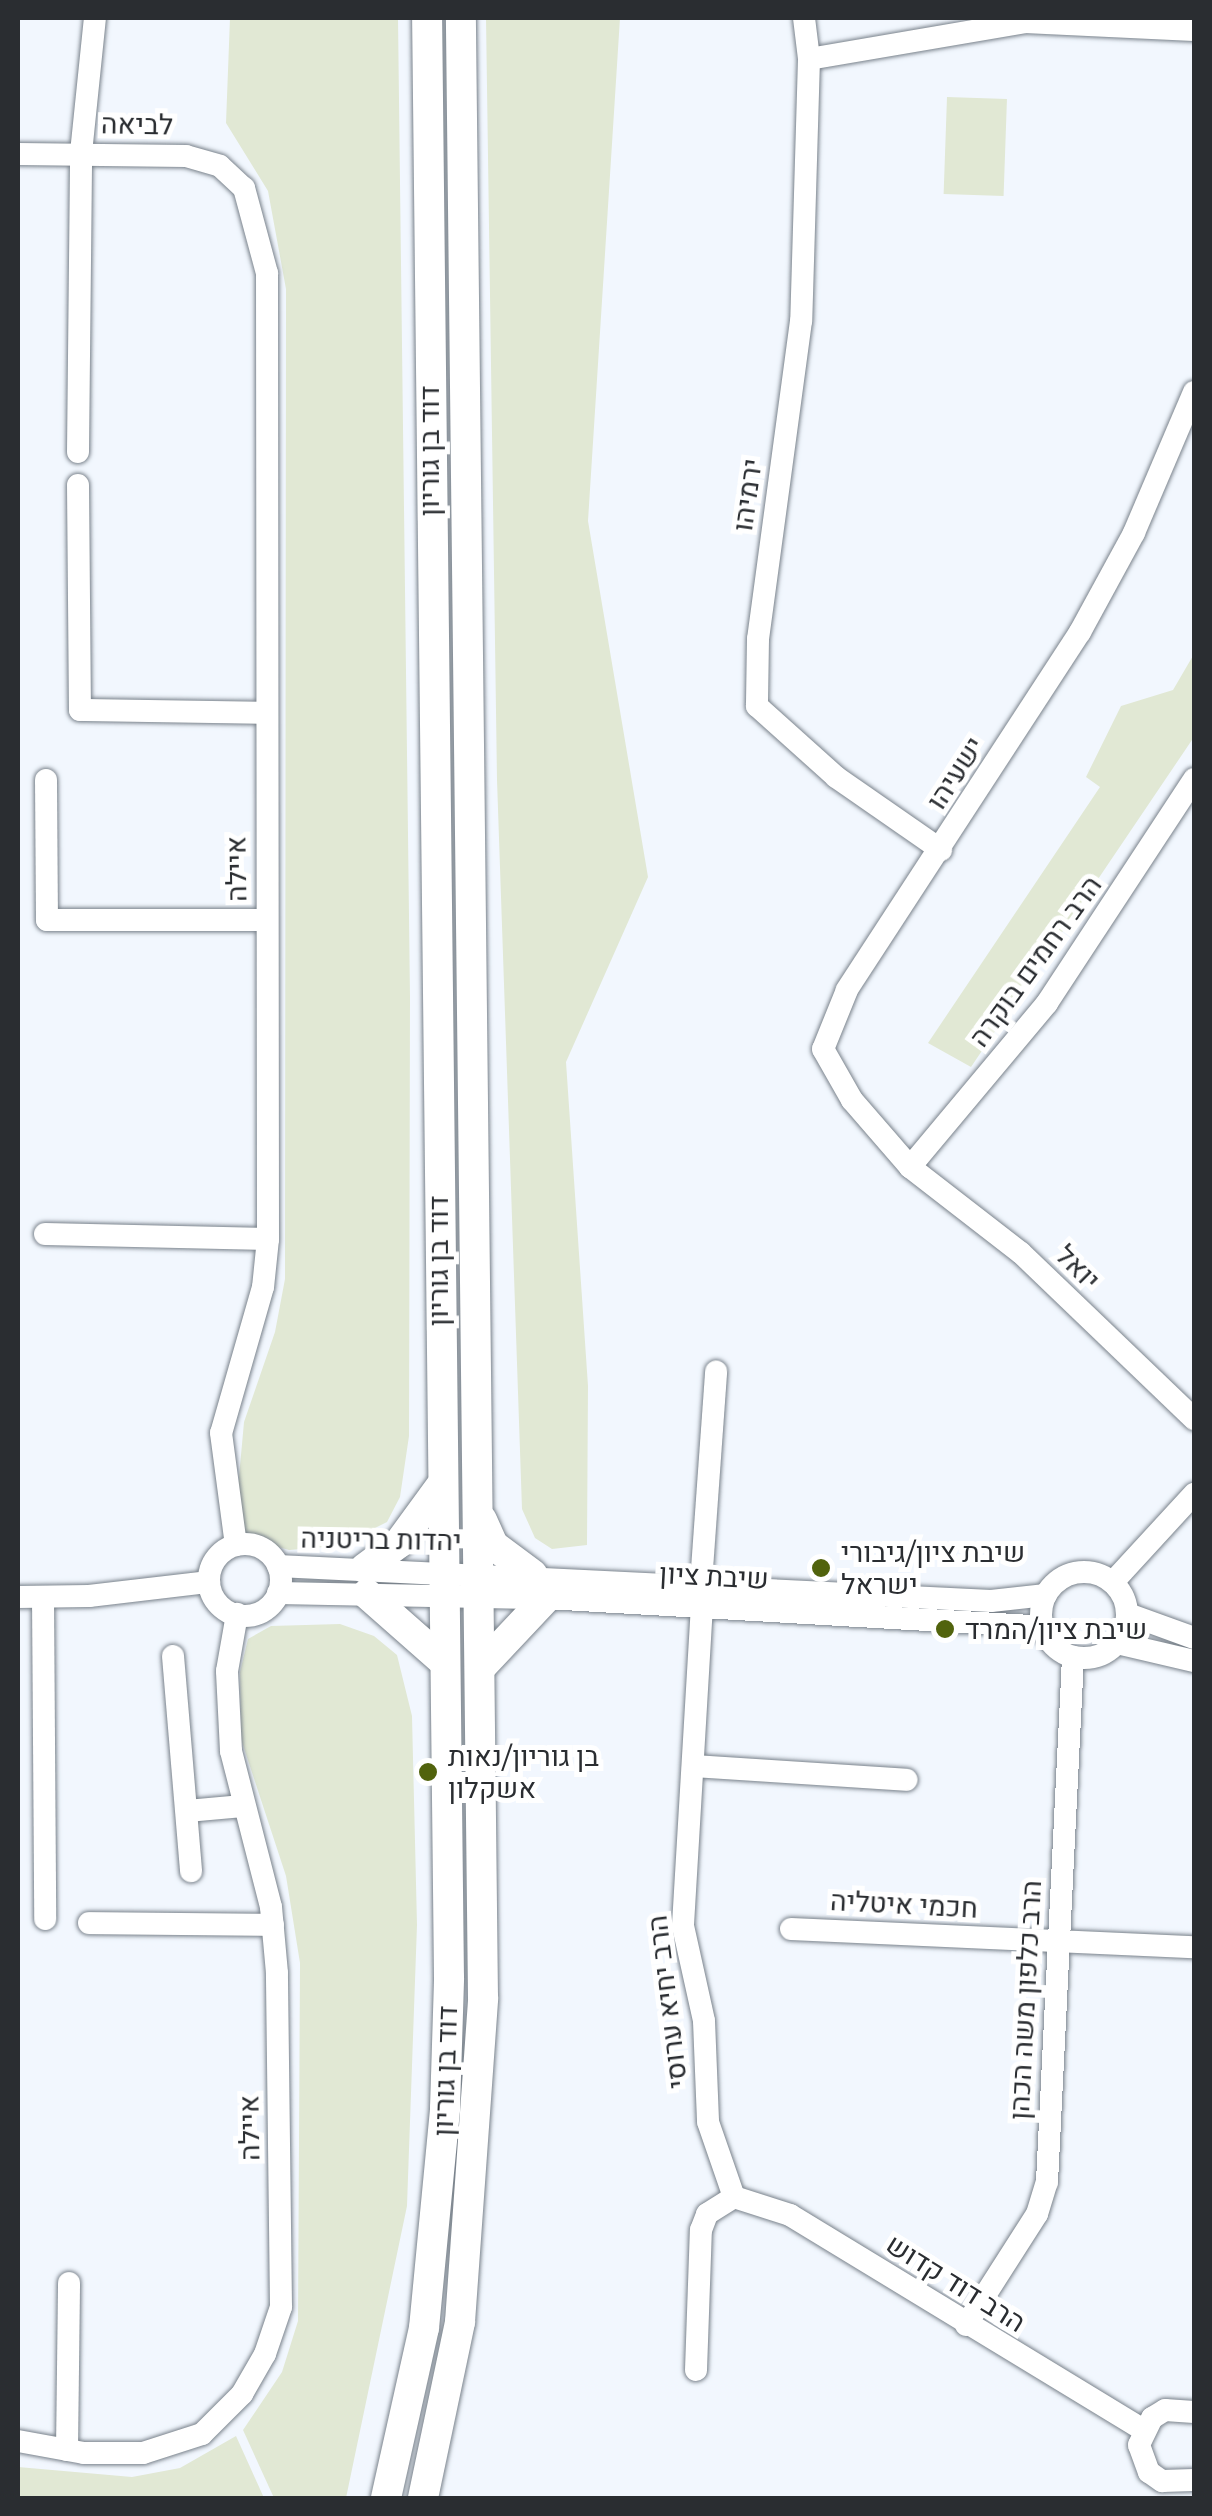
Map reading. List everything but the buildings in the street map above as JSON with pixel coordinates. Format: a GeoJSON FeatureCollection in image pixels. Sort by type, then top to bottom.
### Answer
{"type":"FeatureCollection","features":[{"type":"Feature","properties":{"kind":"main road","name":"דוד בן גוריון"},"geometry":{"type":"LineString","coordinates":[[383,2498],[395,2467],[424,2328],[446,2108],[427,18]]}},
{"type":"Feature","properties":{"kind":"main road","name":"דוד בן גוריון"},"geometry":{"type":"LineString","coordinates":[[425,2498],[446,2404],[480,2094],[482,1520],[461,18]]}},
{"type":"Feature","properties":{"kind":"main road"},"geometry":{"type":"LineString","coordinates":[[440,1487],[366,1581],[443,1660]]}},
{"type":"Feature","properties":{"kind":"main road"},"geometry":{"type":"LineString","coordinates":[[482,1520],[494,1545],[539,1586],[482,1666]]}},
{"type":"Feature","properties":{"kind":"street"},"geometry":{"type":"LineString","coordinates":[[78,452],[81,153],[95,18]]}},
{"type":"Feature","properties":{"kind":"street"},"geometry":{"type":"LineString","coordinates":[[804,18],[809,59],[1025,20],[1194,30]]}},
{"type":"Feature","properties":{"kind":"street","name":"ירמיהו"},"geometry":{"type":"LineString","coordinates":[[809,59],[801,322],[758,640],[757,706],[836,777],[941,850]]}},
{"type":"Feature","properties":{"kind":"street","name":"לביאה"},"geometry":{"type":"LineString","coordinates":[[18,154],[186,156],[220,166],[244,188]]}},
{"type":"Feature","properties":{"kind":"street","name":"איילה"},"geometry":{"type":"LineString","coordinates":[[236,1545],[221,1433],[263,1287],[268,1239],[267,273],[244,188]]}},
{"type":"Feature","properties":{"kind":"street","name":"ישעיהו"},"geometry":{"type":"LineString","coordinates":[[910,1167],[852,1100],[823,1049],[847,990],[1080,632],[1134,533],[1194,392]]}},
{"type":"Feature","properties":{"kind":"street"},"geometry":{"type":"LineString","coordinates":[[78,485],[80,710],[265,714]]}},
{"type":"Feature","properties":{"kind":"street"},"geometry":{"type":"LineString","coordinates":[[46,780],[47,920],[266,920]]}},
{"type":"Feature","properties":{"kind":"street","name":"הרב רחמים בוקרה"},"geometry":{"type":"LineString","coordinates":[[910,1167],[1047,1003],[1194,780]]}},
{"type":"Feature","properties":{"kind":"street","name":"יואל"},"geometry":{"type":"LineString","coordinates":[[910,1167],[1021,1253],[1194,1418]]}},
{"type":"Feature","properties":{"kind":"street"},"geometry":{"type":"LineString","coordinates":[[45,1234],[268,1239]]}},
{"type":"Feature","properties":{"kind":"street","name":"הרב יחיא ערוסי"},"geometry":{"type":"LineString","coordinates":[[716,1372],[683,1926],[704,2021],[708,2122],[734,2197]]}},
{"type":"Feature","properties":{"kind":"street"},"geometry":{"type":"LineString","coordinates":[[1113,1582],[1194,1494]]}},
{"type":"Feature","properties":{"kind":"street"},"geometry":{"type":"LineString","coordinates":[[236,1545],[262,1548],[278,1566],[278,1593],[262,1612],[237,1614],[218,1604],[210,1582],[215,1560],[236,1545]]}},
{"type":"Feature","properties":{"kind":"street","name":"יהדות בריטניה"},"geometry":{"type":"LineString","coordinates":[[278,1566],[366,1581],[482,1584]]}},
{"type":"Feature","properties":{"kind":"street"},"geometry":{"type":"LineString","coordinates":[[1128,1614],[1117,1643],[1092,1658],[1073,1657],[1051,1643],[1043,1627],[1046,1595],[1061,1578],[1082,1571],[1113,1582],[1128,1614],[1194,1638]]}},
{"type":"Feature","properties":{"kind":"street","name":"יהדות בריטניה"},"geometry":{"type":"LineString","coordinates":[[278,1593],[366,1581]]}},
{"type":"Feature","properties":{"kind":"street"},"geometry":{"type":"LineString","coordinates":[[18,1596],[210,1582]]}},
{"type":"Feature","properties":{"kind":"street","name":"שיבת ציון"},"geometry":{"type":"LineString","coordinates":[[482,1584],[991,1601],[1046,1595]]}},
{"type":"Feature","properties":{"kind":"street","name":"שיבת ציון"},"geometry":{"type":"LineString","coordinates":[[701,1594],[1043,1627]]}},
{"type":"Feature","properties":{"kind":"street"},"geometry":{"type":"LineString","coordinates":[[44,1596],[44,1919]]}},
{"type":"Feature","properties":{"kind":"street","name":"איילה"},"geometry":{"type":"LineString","coordinates":[[18,2442],[67,2450],[143,2453],[202,2434],[242,2394],[266,2354],[281,2306],[273,1926],[243,1806],[227,1714],[237,1614]]}},
{"type":"Feature","properties":{"kind":"street"},"geometry":{"type":"LineString","coordinates":[[1117,1643],[1194,1661]]}},
{"type":"Feature","properties":{"kind":"street"},"geometry":{"type":"LineString","coordinates":[[173,1656],[192,1870]]}},
{"type":"Feature","properties":{"kind":"street","name":"הרב כלפון משה הכהן"},"geometry":{"type":"LineString","coordinates":[[966,2325],[1037,2214],[1047,2182],[1073,1657]]}},
{"type":"Feature","properties":{"kind":"street"},"geometry":{"type":"LineString","coordinates":[[693,1766],[907,1780]]}},
{"type":"Feature","properties":{"kind":"street"},"geometry":{"type":"LineString","coordinates":[[187,1811],[243,1806]]}},
{"type":"Feature","properties":{"kind":"street"},"geometry":{"type":"LineString","coordinates":[[89,1923],[273,1926]]}},
{"type":"Feature","properties":{"kind":"street","name":"חכמי איטליה"},"geometry":{"type":"LineString","coordinates":[[791,1929],[1194,1947]]}},
{"type":"Feature","properties":{"kind":"street"},"geometry":{"type":"LineString","coordinates":[[696,2370],[701,2230],[707,2214],[734,2197]]}},
{"type":"Feature","properties":{"kind":"street","name":"הרב דוד קדוש"},"geometry":{"type":"LineString","coordinates":[[734,2197],[790,2216],[1143,2430]]}},
{"type":"Feature","properties":{"kind":"street"},"geometry":{"type":"LineString","coordinates":[[67,2450],[69,2283]]}},
{"type":"Feature","properties":{"kind":"street"},"geometry":{"type":"LineString","coordinates":[[1194,2411],[1165,2410],[1143,2430],[1142,2459],[1152,2489],[1194,2480]]}},
{"type":"Feature","properties":{"kind":"green space"},"geometry":{"type":"Polygon","coordinates":[[[230,18],[398,18],[410,997],[409,1436],[400,1497],[387,1522],[339,1546],[289,1550],[247,1538],[236,1510],[244,1422],[275,1332],[285,1279],[286,289],[268,191],[226,123],[230,18]]]}},
{"type":"Feature","properties":{"kind":"green space"},"geometry":{"type":"Polygon","coordinates":[[[486,18],[620,18],[588,521],[648,877],[566,1062],[588,1386],[587,1545],[552,1549],[535,1538],[522,1509],[497,780],[486,18]]]}},
{"type":"Feature","properties":{"kind":"green space"},"geometry":{"type":"Polygon","coordinates":[[[947,97],[1007,99],[1004,196],[944,194],[947,97]]]}},
{"type":"Feature","properties":{"kind":"green space"},"geometry":{"type":"Polygon","coordinates":[[[1194,654],[1194,737],[971,1067],[928,1043],[1100,787],[1086,777],[1121,706],[1173,690],[1194,654]]]}},
{"type":"Feature","properties":{"kind":"green space"},"geometry":{"type":"Polygon","coordinates":[[[340,1624],[374,1636],[397,1655],[412,1716],[417,1925],[407,2206],[346,2498],[274,2498],[243,2430],[282,2372],[298,2321],[300,1963],[286,1876],[241,1739],[240,1672],[248,1639],[271,1626],[340,1624]]]}},
{"type":"Feature","properties":{"kind":"green space"},"geometry":{"type":"Polygon","coordinates":[[[236,2436],[264,2498],[18,2498],[18,2467],[132,2477],[180,2468],[236,2436]]]}},
{"type":"Feature","properties":{"kind":"place","name":"שיבת ציון/גיבורי ישראל"},"geometry":{"type":"Point","coordinates":[821,1568]}},
{"type":"Feature","properties":{"kind":"place","name":"שיבת ציון/המרד"},"geometry":{"type":"Point","coordinates":[945,1629]}},
{"type":"Feature","properties":{"kind":"place","name":"בן גוריון/נאות אשקלון"},"geometry":{"type":"Point","coordinates":[428,1772]}}]}
